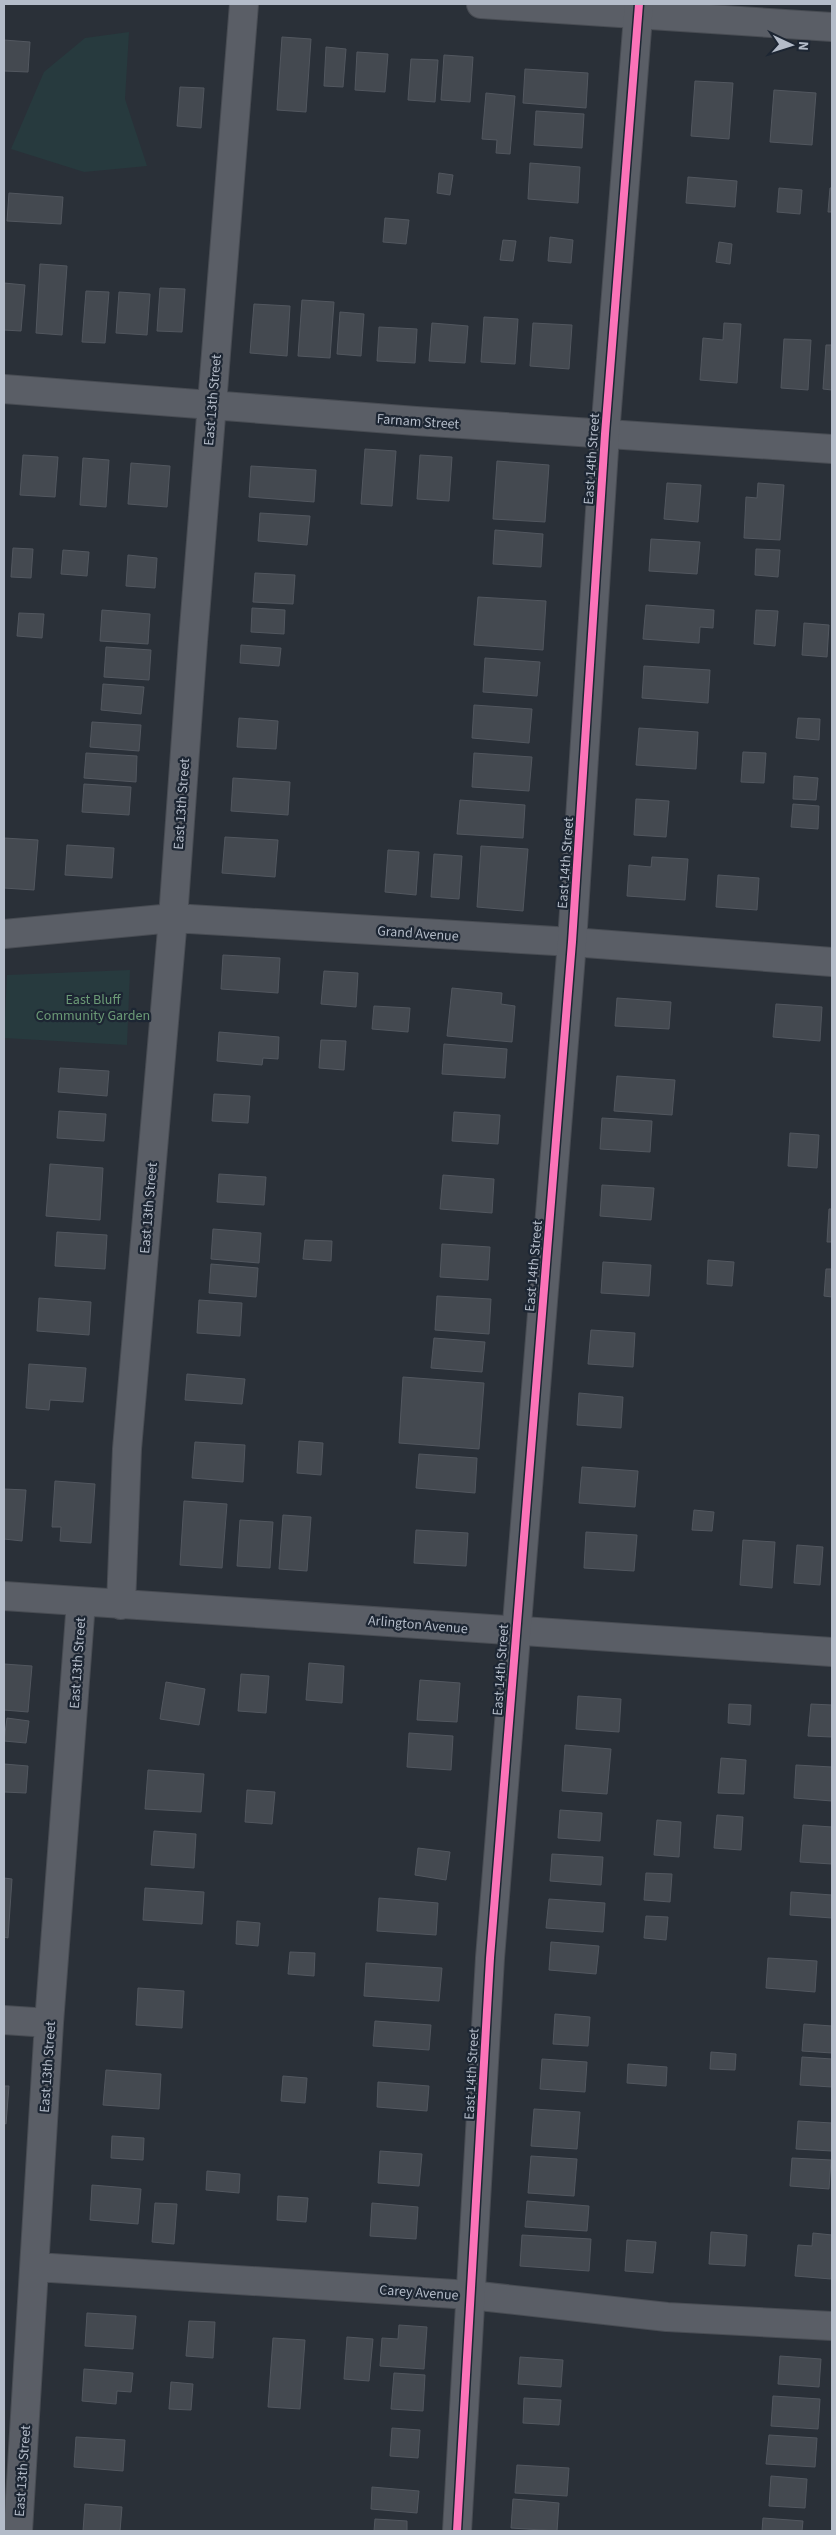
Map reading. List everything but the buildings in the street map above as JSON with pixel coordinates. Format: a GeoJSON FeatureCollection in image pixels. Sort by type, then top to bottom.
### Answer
{"type":"FeatureCollection","features":[{"type":"Feature","properties":{"kind":"street","name":"East 13th Street"},"geometry":{"type":"LineString","coordinates":[[121,1605],[127,1449],[173,918],[244,4]]}},
{"type":"Feature","properties":{"kind":"street"},"geometry":{"type":"LineString","coordinates":[[481,4],[639,9],[832,28]]}},
{"type":"Feature","properties":{"kind":"street","name":"East 14th Street"},"geometry":{"type":"LineString","coordinates":[[457,2531],[490,1958],[572,942],[605,434],[639,9]]}},
{"type":"Feature","properties":{"kind":"street","name":"Farnam Street"},"geometry":{"type":"LineString","coordinates":[[4,389],[605,434],[832,448]]}},
{"type":"Feature","properties":{"kind":"street","name":"Grand Avenue"},"geometry":{"type":"LineString","coordinates":[[4,934],[173,918],[572,942],[832,962]]}},
{"type":"Feature","properties":{"kind":"street","name":"Arlington Avenue"},"geometry":{"type":"LineString","coordinates":[[4,1596],[295,1617],[321,1616],[516,1633],[832,1652]]}},
{"type":"Feature","properties":{"kind":"street","name":"East 13th Street"},"geometry":{"type":"LineString","coordinates":[[18,2531],[36,2267],[49,2023],[81,1602]]}},
{"type":"Feature","properties":{"kind":"street"},"geometry":{"type":"LineString","coordinates":[[4,2020],[49,2023]]}},
{"type":"Feature","properties":{"kind":"street","name":"Carey Avenue"},"geometry":{"type":"LineString","coordinates":[[36,2267],[470,2295],[667,2317],[832,2326]]}},
{"type":"Feature","properties":{"kind":"green space"},"geometry":{"type":"Polygon","coordinates":[[[129,32],[125,99],[147,166],[84,172],[11,149],[44,72],[85,38],[129,32]]]}},
{"type":"Feature","properties":{"kind":"green space","name":"East Bluff Community Garden"},"geometry":{"type":"Polygon","coordinates":[[[130,970],[127,1045],[4,1038],[7,975],[130,970]]]}},
{"type":"Feature","properties":{"kind":"cycle path"},"geometry":{"type":"LineString","coordinates":[[457,2531],[490,1958],[572,942],[605,434],[639,4]]}}]}
